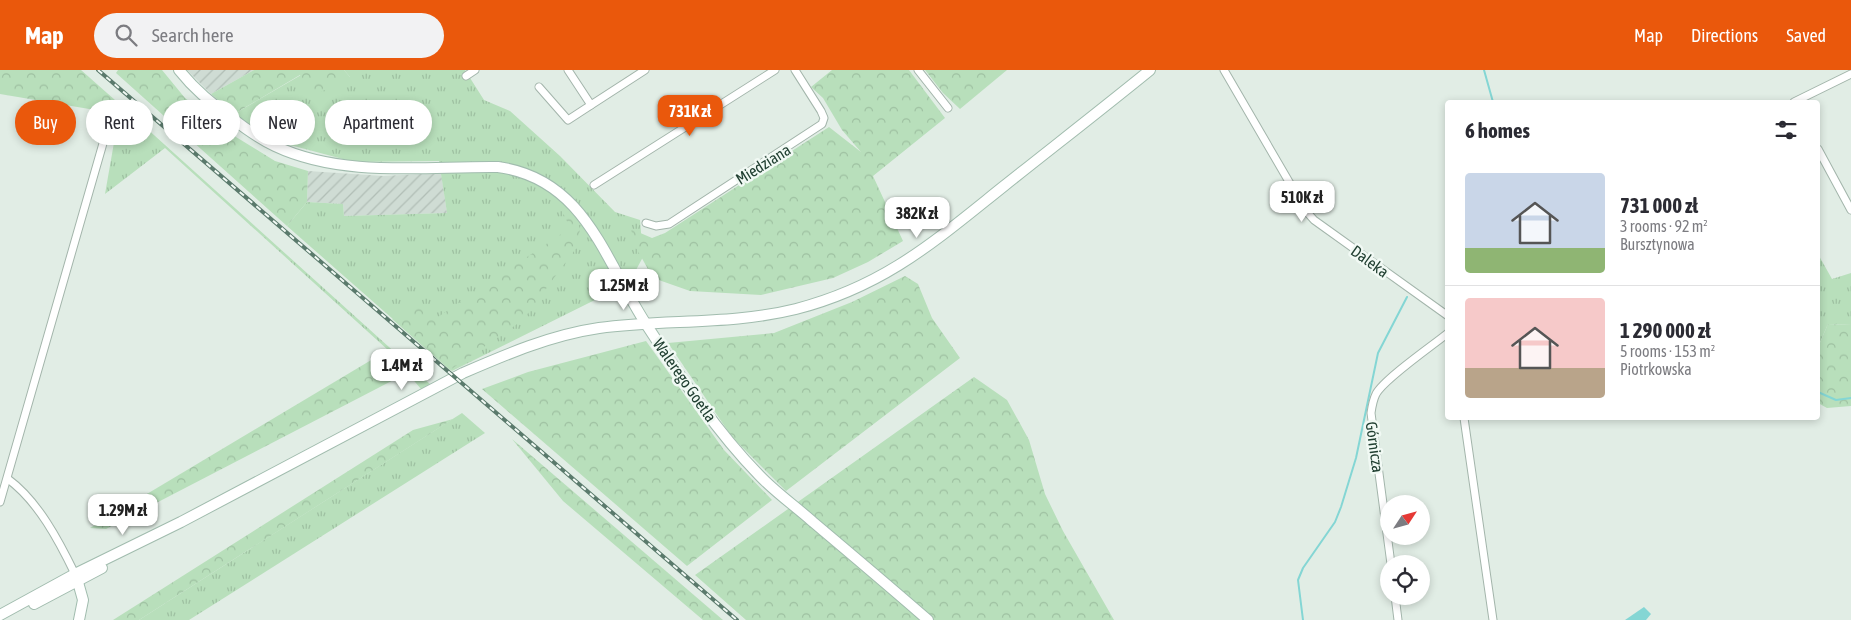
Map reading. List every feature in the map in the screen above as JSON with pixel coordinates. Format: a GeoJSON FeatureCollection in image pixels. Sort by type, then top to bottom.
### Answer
{"type":"FeatureCollection","features":[{"type":"Feature","properties":{"kind":"main road","name":"Walerego Goetla"},"geometry":{"type":"LineString","coordinates":[[179,70],[215,106],[236,122],[275,146],[293,152],[360,166],[498,167],[518,170],[546,182],[561,193],[583,218],[646,323],[721,433],[760,476],[928,620]]}},
{"type":"Feature","properties":{"kind":"main road"},"geometry":{"type":"LineString","coordinates":[[0,615],[77,577],[463,373],[506,354],[569,334],[646,323],[775,313],[839,296],[869,283],[923,250],[1150,70]]}},
{"type":"Feature","properties":{"kind":"main road"},"geometry":{"type":"LineString","coordinates":[[4,620],[77,577]]}},
{"type":"Feature","properties":{"kind":"main road"},"geometry":{"type":"LineString","coordinates":[[77,577],[83,600],[79,620]]}},
{"type":"Feature","properties":{"kind":"street"},"geometry":{"type":"LineString","coordinates":[[466,76],[475,70]]}},
{"type":"Feature","properties":{"kind":"street"},"geometry":{"type":"LineString","coordinates":[[568,70],[591,105]]}},
{"type":"Feature","properties":{"kind":"street"},"geometry":{"type":"LineString","coordinates":[[539,87],[568,120],[645,70]]}},
{"type":"Feature","properties":{"kind":"street"},"geometry":{"type":"LineString","coordinates":[[594,185],[775,70]]}},
{"type":"Feature","properties":{"kind":"street","name":"Miedziana"},"geometry":{"type":"LineString","coordinates":[[646,224],[656,226],[668,224],[822,124],[824,118],[821,111],[795,70]]}},
{"type":"Feature","properties":{"kind":"street"},"geometry":{"type":"LineString","coordinates":[[918,70],[948,108]]}},
{"type":"Feature","properties":{"kind":"street","name":"Daleka"},"geometry":{"type":"LineString","coordinates":[[1224,70],[1306,211],[1314,220],[1445,314]]}},
{"type":"Feature","properties":{"kind":"street"},"geometry":{"type":"LineString","coordinates":[[1798,100],[1851,74]]}},
{"type":"Feature","properties":{"kind":"street"},"geometry":{"type":"LineString","coordinates":[[0,502],[103,145]]}},
{"type":"Feature","properties":{"kind":"street"},"geometry":{"type":"LineString","coordinates":[[1820,153],[1851,210]]}},
{"type":"Feature","properties":{"kind":"street","name":"Górnicza"},"geometry":{"type":"LineString","coordinates":[[1390,555],[1371,413],[1372,402],[1378,391],[1387,381],[1445,335]]}},
{"type":"Feature","properties":{"kind":"street"},"geometry":{"type":"LineString","coordinates":[[1464,420],[1493,620]]}},
{"type":"Feature","properties":{"kind":"street"},"geometry":{"type":"LineString","coordinates":[[8,479],[21,489],[32,503],[77,577]]}},
{"type":"Feature","properties":{"kind":"street"},"geometry":{"type":"LineString","coordinates":[[1396,605],[1398,620]]}},
{"type":"Feature","properties":{"kind":"shaded area"},"geometry":{"type":"Polygon","coordinates":[[[187,70],[254,70],[211,94],[187,70]]]}},
{"type":"Feature","properties":{"kind":"shaded area"},"geometry":{"type":"Polygon","coordinates":[[[308,171],[383,176],[441,173],[447,213],[344,216],[343,204],[307,202],[308,171]]]}},
{"type":"Feature","properties":{"kind":"green space"},"geometry":{"type":"Polygon","coordinates":[[[0,70],[81,70],[115,100],[86,100],[86,108],[76,107],[76,100],[36,100],[0,94],[0,70]]]}},
{"type":"Feature","properties":{"kind":"green space"},"geometry":{"type":"Polygon","coordinates":[[[118,70],[162,70],[188,100],[163,100],[163,115],[153,106],[153,100],[146,100],[116,73],[118,70]]]}},
{"type":"Feature","properties":{"kind":"green space"},"geometry":{"type":"Polygon","coordinates":[[[254,70],[344,70],[350,77],[315,95],[300,75],[258,100],[250,100],[250,105],[240,110],[240,100],[218,100],[211,94],[254,70]]]}},
{"type":"Feature","properties":{"kind":"green space"},"geometry":{"type":"Polygon","coordinates":[[[344,70],[465,70],[484,100],[510,111],[560,156],[615,212],[640,220],[643,257],[629,283],[452,371],[287,226],[307,202],[343,204],[344,216],[447,213],[439,161],[354,162],[290,145],[315,145],[315,100],[258,100],[301,75],[350,77],[344,70]]]}},
{"type":"Feature","properties":{"kind":"green space"},"geometry":{"type":"Polygon","coordinates":[[[832,70],[909,70],[945,118],[873,176],[903,241],[868,262],[833,278],[761,295],[690,291],[653,278],[635,246],[631,229],[652,238],[665,233],[829,127],[861,152],[842,130],[823,98],[811,87],[832,70]]]}},
{"type":"Feature","properties":{"kind":"green space"},"geometry":{"type":"Polygon","coordinates":[[[925,70],[1007,70],[960,109],[943,93],[925,70]]]}},
{"type":"Feature","properties":{"kind":"green space"},"geometry":{"type":"Polygon","coordinates":[[[250,105],[250,125],[240,118],[240,111],[250,105]]]}},
{"type":"Feature","properties":{"kind":"green space"},"geometry":{"type":"Polygon","coordinates":[[[153,134],[430,384],[421,389],[388,350],[165,148],[105,194],[114,145],[153,145],[153,134]]]}},
{"type":"Feature","properties":{"kind":"green space"},"geometry":{"type":"Polygon","coordinates":[[[240,139],[275,161],[308,171],[307,202],[287,226],[196,145],[240,145],[240,139]]]}},
{"type":"Feature","properties":{"kind":"green space"},"geometry":{"type":"Polygon","coordinates":[[[554,193],[578,223],[580,229],[577,247],[523,320],[450,370],[392,319],[415,305],[438,317],[570,228],[554,193]]]}},
{"type":"Feature","properties":{"kind":"green space"},"geometry":{"type":"Polygon","coordinates":[[[1820,258],[1832,279],[1851,273],[1851,325],[1828,324],[1820,342],[1820,258]]]}},
{"type":"Feature","properties":{"kind":"green space"},"geometry":{"type":"Polygon","coordinates":[[[905,276],[918,284],[932,318],[960,358],[786,491],[732,437],[668,343],[774,333],[852,302],[905,276]]]}},
{"type":"Feature","properties":{"kind":"green space"},"geometry":{"type":"Polygon","coordinates":[[[1828,324],[1851,325],[1851,406],[1827,408],[1820,404],[1820,342],[1828,324]]]}},
{"type":"Feature","properties":{"kind":"green space"},"geometry":{"type":"Polygon","coordinates":[[[646,341],[724,450],[772,500],[687,566],[482,389],[528,372],[646,341]]]}},
{"type":"Feature","properties":{"kind":"green space"},"geometry":{"type":"Polygon","coordinates":[[[388,350],[407,373],[106,529],[90,528],[388,350]]]}},
{"type":"Feature","properties":{"kind":"green space"},"geometry":{"type":"Polygon","coordinates":[[[974,377],[1007,400],[1029,440],[1045,494],[1063,531],[1114,620],[746,620],[695,575],[974,377]]]}},
{"type":"Feature","properties":{"kind":"green space"},"geometry":{"type":"Polygon","coordinates":[[[462,413],[485,433],[189,620],[139,620],[462,413]]]}},
{"type":"Feature","properties":{"kind":"green space"},"geometry":{"type":"Polygon","coordinates":[[[453,419],[139,620],[113,620],[413,430],[453,419]]]}},
{"type":"Feature","properties":{"kind":"green space"},"geometry":{"type":"Polygon","coordinates":[[[512,439],[723,620],[703,620],[563,501],[512,439]]]}},
{"type":"Feature","properties":{"kind":"water"},"geometry":{"type":"Polygon","coordinates":[[[1644,607],[1651,614],[1646,620],[1625,620],[1644,607]]]}},
{"type":"Feature","properties":{"kind":"waterway"},"geometry":{"type":"LineString","coordinates":[[1484,70],[1492,100]]}},
{"type":"Feature","properties":{"kind":"waterway"},"geometry":{"type":"LineString","coordinates":[[1303,620],[1298,580],[1303,568],[1335,522],[1341,507],[1356,458],[1378,353],[1407,297]]}},
{"type":"Feature","properties":{"kind":"waterway"},"geometry":{"type":"LineString","coordinates":[[1820,393],[1836,400],[1851,398]]}},
{"type":"Feature","properties":{"kind":"railway"},"geometry":{"type":"LineString","coordinates":[[98,70],[737,620]]}}]}
